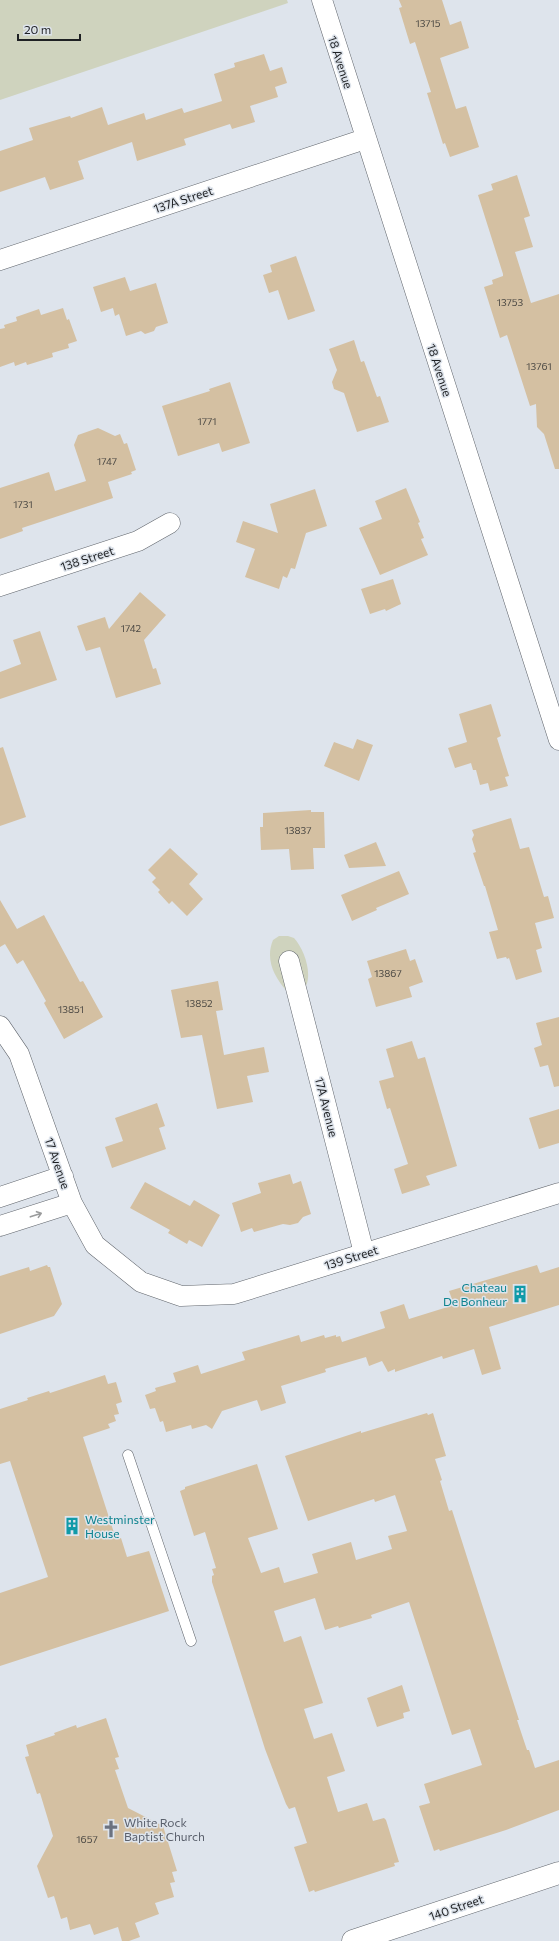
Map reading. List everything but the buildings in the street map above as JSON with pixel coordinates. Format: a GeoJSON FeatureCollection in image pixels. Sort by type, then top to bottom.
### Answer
{"type":"FeatureCollection","features":[{"type":"Feature","properties":{"kind":"main road","name":"140 Street"},"geometry":{"type":"LineString","coordinates":[[353,1941],[559,1873]]}},
{"type":"Feature","properties":{"kind":"street","name":"18 Avenue"},"geometry":{"type":"LineString","coordinates":[[322,0],[559,740]]}},
{"type":"Feature","properties":{"kind":"street","name":"137A Street"},"geometry":{"type":"LineString","coordinates":[[0,260],[366,139]]}},
{"type":"Feature","properties":{"kind":"street","name":"138 Street"},"geometry":{"type":"LineString","coordinates":[[0,586],[138,541],[170,523]]}},
{"type":"Feature","properties":{"kind":"street","name":"17A Avenue"},"geometry":{"type":"LineString","coordinates":[[289,961],[364,1253]]}},
{"type":"Feature","properties":{"kind":"street","name":"17 Avenue"},"geometry":{"type":"LineString","coordinates":[[0,1026],[19,1054],[72,1203],[95,1245],[141,1282]]}},
{"type":"Feature","properties":{"kind":"street"},"geometry":{"type":"LineString","coordinates":[[0,1197],[63,1176]]}},
{"type":"Feature","properties":{"kind":"street","name":"139 Street"},"geometry":{"type":"LineString","coordinates":[[141,1282],[181,1296],[234,1294],[559,1193]]}},
{"type":"Feature","properties":{"kind":"street"},"geometry":{"type":"LineString","coordinates":[[0,1226],[72,1203]]}},
{"type":"Feature","properties":{"kind":"lane"},"geometry":{"type":"LineString","coordinates":[[128,1455],[191,1641]]}},
{"type":"Feature","properties":{"kind":"green space"},"geometry":{"type":"Polygon","coordinates":[[[0,0],[287,0],[288,3],[0,100],[0,0]]]}},
{"type":"Feature","properties":{"kind":"green space"},"geometry":{"type":"Polygon","coordinates":[[[279,936],[294,938],[305,957],[308,980],[302,992],[287,991],[278,980],[272,967],[270,961],[271,947],[273,940],[279,936]]]}},
{"type":"Feature","properties":{"kind":"place","name":"Chateau De Bonheur"},"geometry":{"type":"Point","coordinates":[520,1294]}},
{"type":"Feature","properties":{"kind":"place","name":"Westminster House"},"geometry":{"type":"Point","coordinates":[72,1526]}},
{"type":"Feature","properties":{"kind":"place","name":"White Rock Baptist Church"},"geometry":{"type":"Point","coordinates":[111,1829]}}]}
